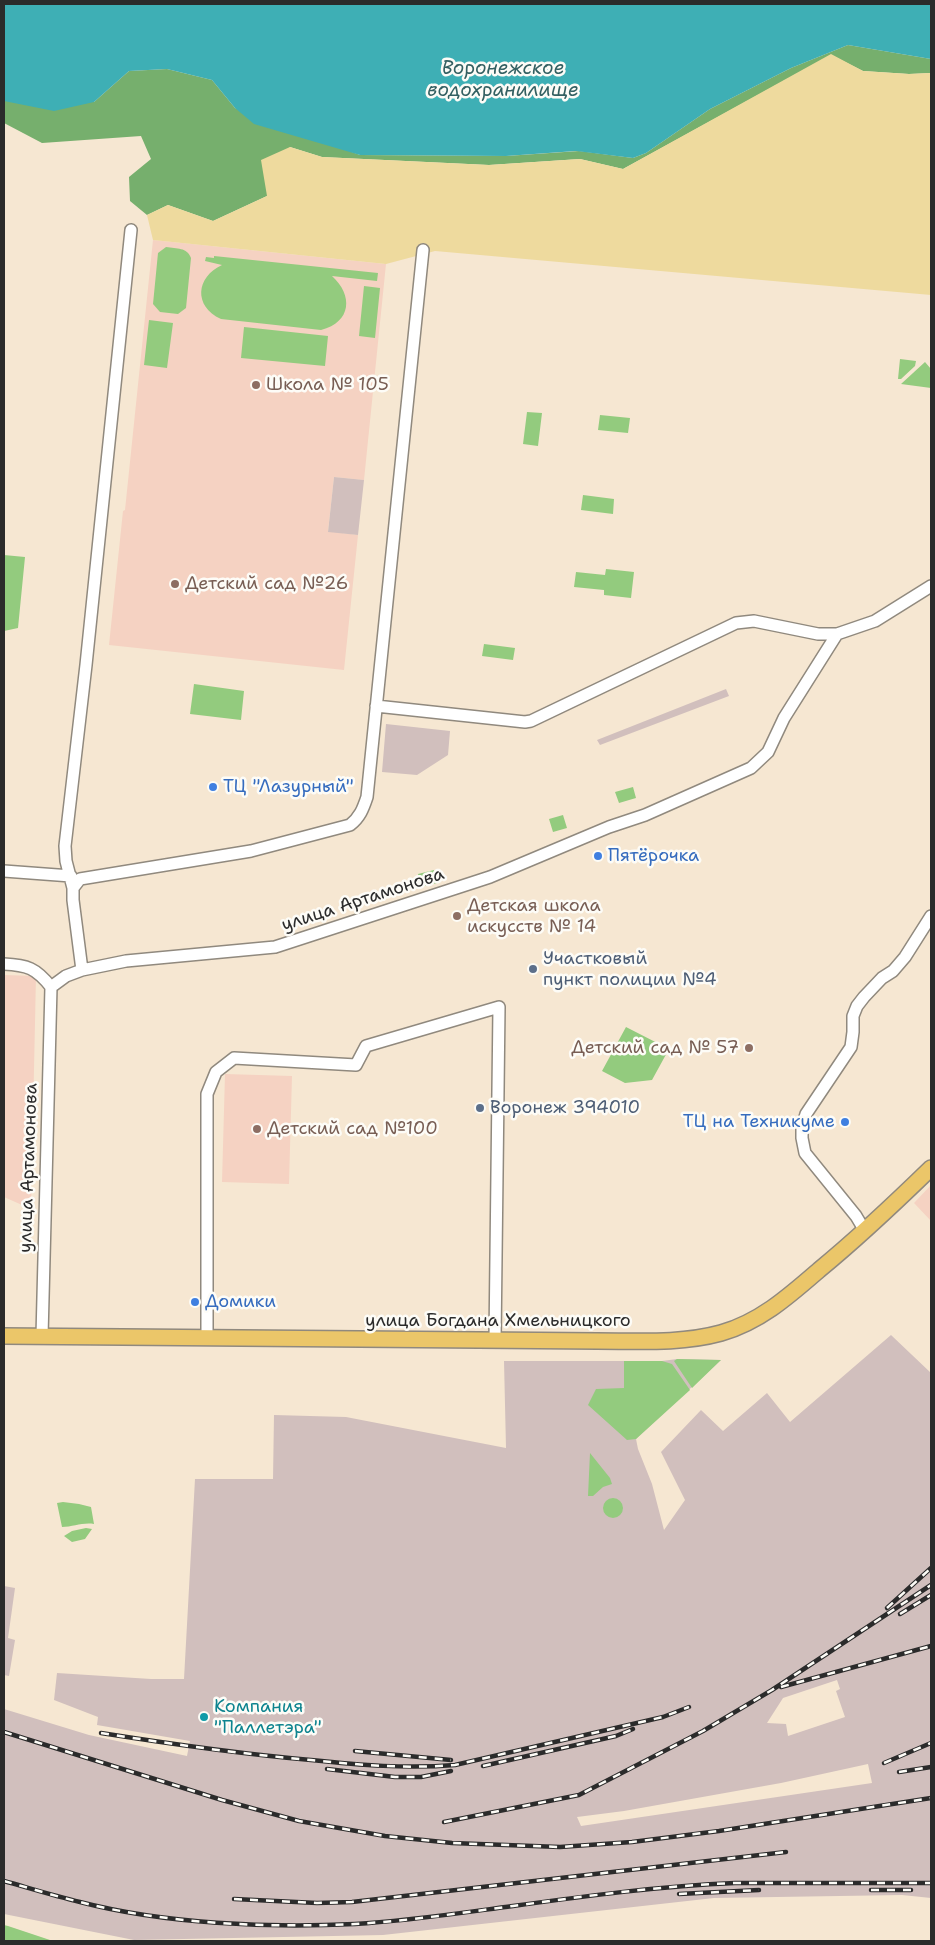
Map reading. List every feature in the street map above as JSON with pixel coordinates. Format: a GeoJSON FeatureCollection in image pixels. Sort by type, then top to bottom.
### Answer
{"type":"FeatureCollection","features":[{"type":"Feature","properties":{"kind":"main road","name":"улица Богдана Хмельницкого"},"geometry":{"type":"LineString","coordinates":[[4,1336],[655,1341],[690,1339],[723,1332],[748,1322],[779,1304],[865,1231],[931,1168]]}},
{"type":"Feature","properties":{"kind":"street"},"geometry":{"type":"LineString","coordinates":[[82,970],[73,888],[66,861],[65,846],[87,655],[131,230]]}},
{"type":"Feature","properties":{"kind":"street"},"geometry":{"type":"LineString","coordinates":[[73,888],[80,879],[251,851],[350,826],[358,819],[367,797],[423,250]]}},
{"type":"Feature","properties":{"kind":"street"},"geometry":{"type":"LineString","coordinates":[[376,706],[525,722],[532,721],[736,623],[754,621],[818,634],[837,634],[875,621],[931,586]]}},
{"type":"Feature","properties":{"kind":"street","name":"улица Артамонова"},"geometry":{"type":"LineString","coordinates":[[42,1336],[52,987],[66,976],[82,970],[126,961],[275,947],[490,877],[645,815],[752,768],[768,752],[784,718],[837,634]]}},
{"type":"Feature","properties":{"kind":"street"},"geometry":{"type":"LineString","coordinates":[[4,871],[71,876]]}},
{"type":"Feature","properties":{"kind":"street"},"geometry":{"type":"LineString","coordinates":[[865,1231],[856,1216],[805,1153],[802,1127],[806,1114],[851,1047],[853,1016],[857,1006],[864,996],[882,978],[893,971],[905,957],[931,916]]}},
{"type":"Feature","properties":{"kind":"street"},"geometry":{"type":"LineString","coordinates":[[4,964],[21,965],[35,970],[52,987]]}},
{"type":"Feature","properties":{"kind":"street"},"geometry":{"type":"LineString","coordinates":[[207,1337],[207,1094],[216,1072],[234,1058],[356,1065],[366,1046],[499,1007],[495,1340]]}},
{"type":"Feature","properties":{"kind":"shaded area","name":"Школа № 105"},"geometry":{"type":"Polygon","coordinates":[[[153,240],[386,264],[364,480],[334,477],[328,531],[358,535],[344,670],[109,645],[153,240]]]}},
{"type":"Feature","properties":{"kind":"shaded area"},"geometry":{"type":"Polygon","coordinates":[[[334,477],[364,480],[358,535],[328,532],[334,477]]]}},
{"type":"Feature","properties":{"kind":"shaded area"},"geometry":{"type":"Polygon","coordinates":[[[726,689],[729,696],[600,745],[597,740],[726,689]]]}},
{"type":"Feature","properties":{"kind":"shaded area"},"geometry":{"type":"Polygon","coordinates":[[[386,724],[450,731],[448,755],[417,775],[382,772],[386,724]]]}},
{"type":"Feature","properties":{"kind":"shaded area"},"geometry":{"type":"Polygon","coordinates":[[[4,975],[36,976],[31,1209],[4,1197],[4,975]]]}},
{"type":"Feature","properties":{"kind":"shaded area","name":"Детский сад №100"},"geometry":{"type":"Polygon","coordinates":[[[225,1074],[292,1076],[289,1184],[222,1182],[225,1074]]]}},
{"type":"Feature","properties":{"kind":"shaded area"},"geometry":{"type":"Polygon","coordinates":[[[931,1185],[931,1221],[914,1203],[931,1185]]]}},
{"type":"Feature","properties":{"kind":"shaded area"},"geometry":{"type":"Polygon","coordinates":[[[891,1335],[931,1373],[931,1898],[902,1895],[714,1898],[383,1935],[134,1940],[4,1914],[4,1709],[89,1735],[187,1756],[190,1741],[97,1725],[98,1717],[54,1700],[57,1673],[151,1679],[184,1679],[195,1479],[273,1479],[274,1415],[346,1417],[506,1448],[504,1361],[721,1360],[636,1439],[652,1484],[664,1530],[685,1500],[661,1452],[701,1410],[723,1431],[767,1393],[790,1422],[891,1335]],[[837,1680],[783,1698],[767,1723],[786,1724],[788,1736],[845,1717],[836,1691],[840,1689],[837,1680]],[[868,1764],[781,1783],[624,1811],[577,1817],[581,1826],[872,1783],[868,1764]]]}},
{"type":"Feature","properties":{"kind":"shaded area"},"geometry":{"type":"Polygon","coordinates":[[[4,1586],[15,1588],[8,1638],[15,1640],[9,1676],[4,1675],[4,1586]]]}},
{"type":"Feature","properties":{"kind":"green space"},"geometry":{"type":"Polygon","coordinates":[[[848,45],[931,59],[931,73],[909,74],[863,71],[831,55],[623,169],[580,159],[489,165],[322,157],[290,147],[267,196],[213,221],[168,205],[147,215],[130,201],[129,177],[151,159],[141,136],[42,143],[4,123],[4,101],[94,102],[129,71],[167,69],[212,80],[235,108],[360,155],[506,156],[579,151],[633,158],[646,153],[710,109],[791,68],[848,45]]]}},
{"type":"Feature","properties":{"kind":"green space"},"geometry":{"type":"Polygon","coordinates":[[[166,247],[184,250],[191,258],[186,308],[178,314],[160,312],[153,304],[158,253],[166,247]]]}},
{"type":"Feature","properties":{"kind":"green space"},"geometry":{"type":"Polygon","coordinates":[[[214,256],[378,273],[377,281],[332,276],[344,291],[346,307],[339,321],[321,330],[221,319],[206,307],[201,292],[207,277],[213,270],[222,265],[205,261],[206,257],[214,258],[214,256]]]}},
{"type":"Feature","properties":{"kind":"green space"},"geometry":{"type":"Polygon","coordinates":[[[364,286],[380,288],[375,338],[359,336],[364,286]]]}},
{"type":"Feature","properties":{"kind":"green space"},"geometry":{"type":"Polygon","coordinates":[[[149,320],[173,323],[167,368],[144,365],[149,320]]]}},
{"type":"Feature","properties":{"kind":"green space"},"geometry":{"type":"Polygon","coordinates":[[[244,327],[328,336],[325,366],[241,358],[244,327]]]}},
{"type":"Feature","properties":{"kind":"green space"},"geometry":{"type":"Polygon","coordinates":[[[900,359],[916,361],[915,366],[901,379],[898,379],[900,359]]]}},
{"type":"Feature","properties":{"kind":"green space"},"geometry":{"type":"Polygon","coordinates":[[[925,362],[931,369],[931,388],[901,384],[925,362]]]}},
{"type":"Feature","properties":{"kind":"green space"},"geometry":{"type":"Polygon","coordinates":[[[527,412],[542,413],[538,446],[523,444],[527,412]]]}},
{"type":"Feature","properties":{"kind":"green space"},"geometry":{"type":"Polygon","coordinates":[[[600,415],[630,418],[628,433],[598,430],[600,415]]]}},
{"type":"Feature","properties":{"kind":"green space"},"geometry":{"type":"Polygon","coordinates":[[[583,495],[614,499],[613,514],[581,510],[583,495]]]}},
{"type":"Feature","properties":{"kind":"green space"},"geometry":{"type":"Polygon","coordinates":[[[4,555],[25,557],[18,628],[4,631],[4,555]]]}},
{"type":"Feature","properties":{"kind":"green space"},"geometry":{"type":"Polygon","coordinates":[[[606,569],[634,572],[631,598],[604,595],[604,590],[574,587],[576,572],[605,575],[606,569]]]}},
{"type":"Feature","properties":{"kind":"green space"},"geometry":{"type":"Polygon","coordinates":[[[484,644],[515,648],[513,660],[482,656],[484,644]]]}},
{"type":"Feature","properties":{"kind":"green space"},"geometry":{"type":"Polygon","coordinates":[[[194,684],[244,691],[241,720],[190,714],[194,684]]]}},
{"type":"Feature","properties":{"kind":"green space"},"geometry":{"type":"Polygon","coordinates":[[[633,787],[636,798],[619,803],[615,792],[633,787]]]}},
{"type":"Feature","properties":{"kind":"green space"},"geometry":{"type":"Polygon","coordinates":[[[563,815],[567,828],[553,832],[549,819],[563,815]]]}},
{"type":"Feature","properties":{"kind":"green space"},"geometry":{"type":"Polygon","coordinates":[[[434,870],[437,883],[421,887],[418,874],[434,870]]]}},
{"type":"Feature","properties":{"kind":"green space"},"geometry":{"type":"Polygon","coordinates":[[[626,1027],[669,1049],[652,1080],[625,1083],[602,1071],[626,1027]]]}},
{"type":"Feature","properties":{"kind":"green space"},"geometry":{"type":"Polygon","coordinates":[[[677,1359],[721,1360],[692,1388],[674,1361],[677,1359]]]}},
{"type":"Feature","properties":{"kind":"green space"},"geometry":{"type":"Polygon","coordinates":[[[624,1361],[662,1361],[672,1364],[690,1390],[636,1439],[627,1440],[588,1405],[596,1389],[624,1388],[624,1361]]]}},
{"type":"Feature","properties":{"kind":"green space"},"geometry":{"type":"Polygon","coordinates":[[[590,1453],[610,1478],[612,1484],[603,1487],[593,1496],[588,1496],[590,1453]]]}},
{"type":"Feature","properties":{"kind":"green space"},"geometry":{"type":"Polygon","coordinates":[[[613,1498],[620,1501],[623,1508],[620,1515],[613,1518],[606,1515],[603,1508],[606,1501],[613,1498]]]}},
{"type":"Feature","properties":{"kind":"green space"},"geometry":{"type":"Polygon","coordinates":[[[63,1502],[91,1507],[94,1524],[62,1527],[57,1503],[63,1502]]]}},
{"type":"Feature","properties":{"kind":"green space"},"geometry":{"type":"Polygon","coordinates":[[[86,1528],[92,1529],[85,1539],[72,1542],[64,1536],[72,1531],[86,1528]]]}},
{"type":"Feature","properties":{"kind":"green space"},"geometry":{"type":"Polygon","coordinates":[[[4,1925],[8,1926],[53,1941],[4,1941],[4,1925]]]}},
{"type":"Feature","properties":{"kind":"sand"},"geometry":{"type":"Polygon","coordinates":[[[831,54],[863,71],[909,74],[931,73],[931,295],[435,251],[386,264],[153,240],[147,215],[168,205],[213,221],[267,196],[261,160],[290,147],[322,157],[489,165],[580,159],[623,169],[831,54]]]}},
{"type":"Feature","properties":{"kind":"water","name":"Воронежское водохранилище"},"geometry":{"type":"Polygon","coordinates":[[[4,4],[931,4],[931,59],[848,45],[791,68],[710,109],[646,153],[633,158],[576,151],[506,156],[360,155],[254,124],[235,108],[212,80],[167,69],[129,71],[94,102],[54,111],[4,101],[4,4]]]}},
{"type":"Feature","properties":{"kind":"railway"},"geometry":{"type":"LineString","coordinates":[[887,1608],[931,1568]]}},
{"type":"Feature","properties":{"kind":"railway"},"geometry":{"type":"LineString","coordinates":[[444,1822],[579,1795],[703,1731],[772,1690],[931,1585]]}},
{"type":"Feature","properties":{"kind":"railway"},"geometry":{"type":"LineString","coordinates":[[900,1614],[931,1595]]}},
{"type":"Feature","properties":{"kind":"railway"},"geometry":{"type":"LineString","coordinates":[[781,1687],[931,1646]]}},
{"type":"Feature","properties":{"kind":"railway"},"geometry":{"type":"LineString","coordinates":[[101,1733],[285,1758],[419,1767],[455,1765],[663,1717],[689,1707]]}},
{"type":"Feature","properties":{"kind":"railway"},"geometry":{"type":"LineString","coordinates":[[483,1766],[616,1736],[633,1729]]}},
{"type":"Feature","properties":{"kind":"railway"},"geometry":{"type":"LineString","coordinates":[[4,1732],[222,1800],[299,1821],[385,1836],[452,1843],[560,1847],[632,1842],[719,1831],[931,1798]]}},
{"type":"Feature","properties":{"kind":"railway"},"geometry":{"type":"LineString","coordinates":[[884,1763],[931,1743]]}},
{"type":"Feature","properties":{"kind":"railway"},"geometry":{"type":"LineString","coordinates":[[355,1751],[451,1760]]}},
{"type":"Feature","properties":{"kind":"railway"},"geometry":{"type":"LineString","coordinates":[[899,1772],[931,1767]]}},
{"type":"Feature","properties":{"kind":"railway"},"geometry":{"type":"LineString","coordinates":[[327,1769],[395,1777],[421,1777],[451,1771]]}},
{"type":"Feature","properties":{"kind":"railway"},"geometry":{"type":"LineString","coordinates":[[234,1899],[317,1903],[352,1902],[786,1852]]}},
{"type":"Feature","properties":{"kind":"railway"},"geometry":{"type":"LineString","coordinates":[[4,1881],[52,1895],[113,1909],[181,1920],[252,1925],[322,1925],[395,1921],[623,1892],[707,1884],[931,1883]]}},
{"type":"Feature","properties":{"kind":"railway"},"geometry":{"type":"LineString","coordinates":[[679,1894],[759,1890]]}},
{"type":"Feature","properties":{"kind":"railway"},"geometry":{"type":"LineString","coordinates":[[871,1890],[911,1890]]}},
{"type":"Feature","properties":{"kind":"place","name":"Школа № 105"},"geometry":{"type":"Point","coordinates":[256,385]}},
{"type":"Feature","properties":{"kind":"place","name":"Детский сад №26"},"geometry":{"type":"Point","coordinates":[175,584]}},
{"type":"Feature","properties":{"kind":"place","name":"ТЦ \"Лазурный\""},"geometry":{"type":"Point","coordinates":[213,787]}},
{"type":"Feature","properties":{"kind":"place","name":"Пятёрочка"},"geometry":{"type":"Point","coordinates":[598,856]}},
{"type":"Feature","properties":{"kind":"place","name":"Детская школа искусств № 14"},"geometry":{"type":"Point","coordinates":[457,916]}},
{"type":"Feature","properties":{"kind":"place","name":"Участковый пункт полиции №4"},"geometry":{"type":"Point","coordinates":[533,969]}},
{"type":"Feature","properties":{"kind":"place","name":"Детский сад № 57"},"geometry":{"type":"Point","coordinates":[749,1048]}},
{"type":"Feature","properties":{"kind":"place","name":"Воронеж 394010"},"geometry":{"type":"Point","coordinates":[480,1108]}},
{"type":"Feature","properties":{"kind":"place","name":"ТЦ на Техникуме"},"geometry":{"type":"Point","coordinates":[845,1122]}},
{"type":"Feature","properties":{"kind":"place","name":"Детский сад №100"},"geometry":{"type":"Point","coordinates":[257,1129]}},
{"type":"Feature","properties":{"kind":"place","name":"Домики"},"geometry":{"type":"Point","coordinates":[195,1302]}},
{"type":"Feature","properties":{"kind":"place","name":"Компания \"Паллетэра\""},"geometry":{"type":"Point","coordinates":[204,1717]}}]}
